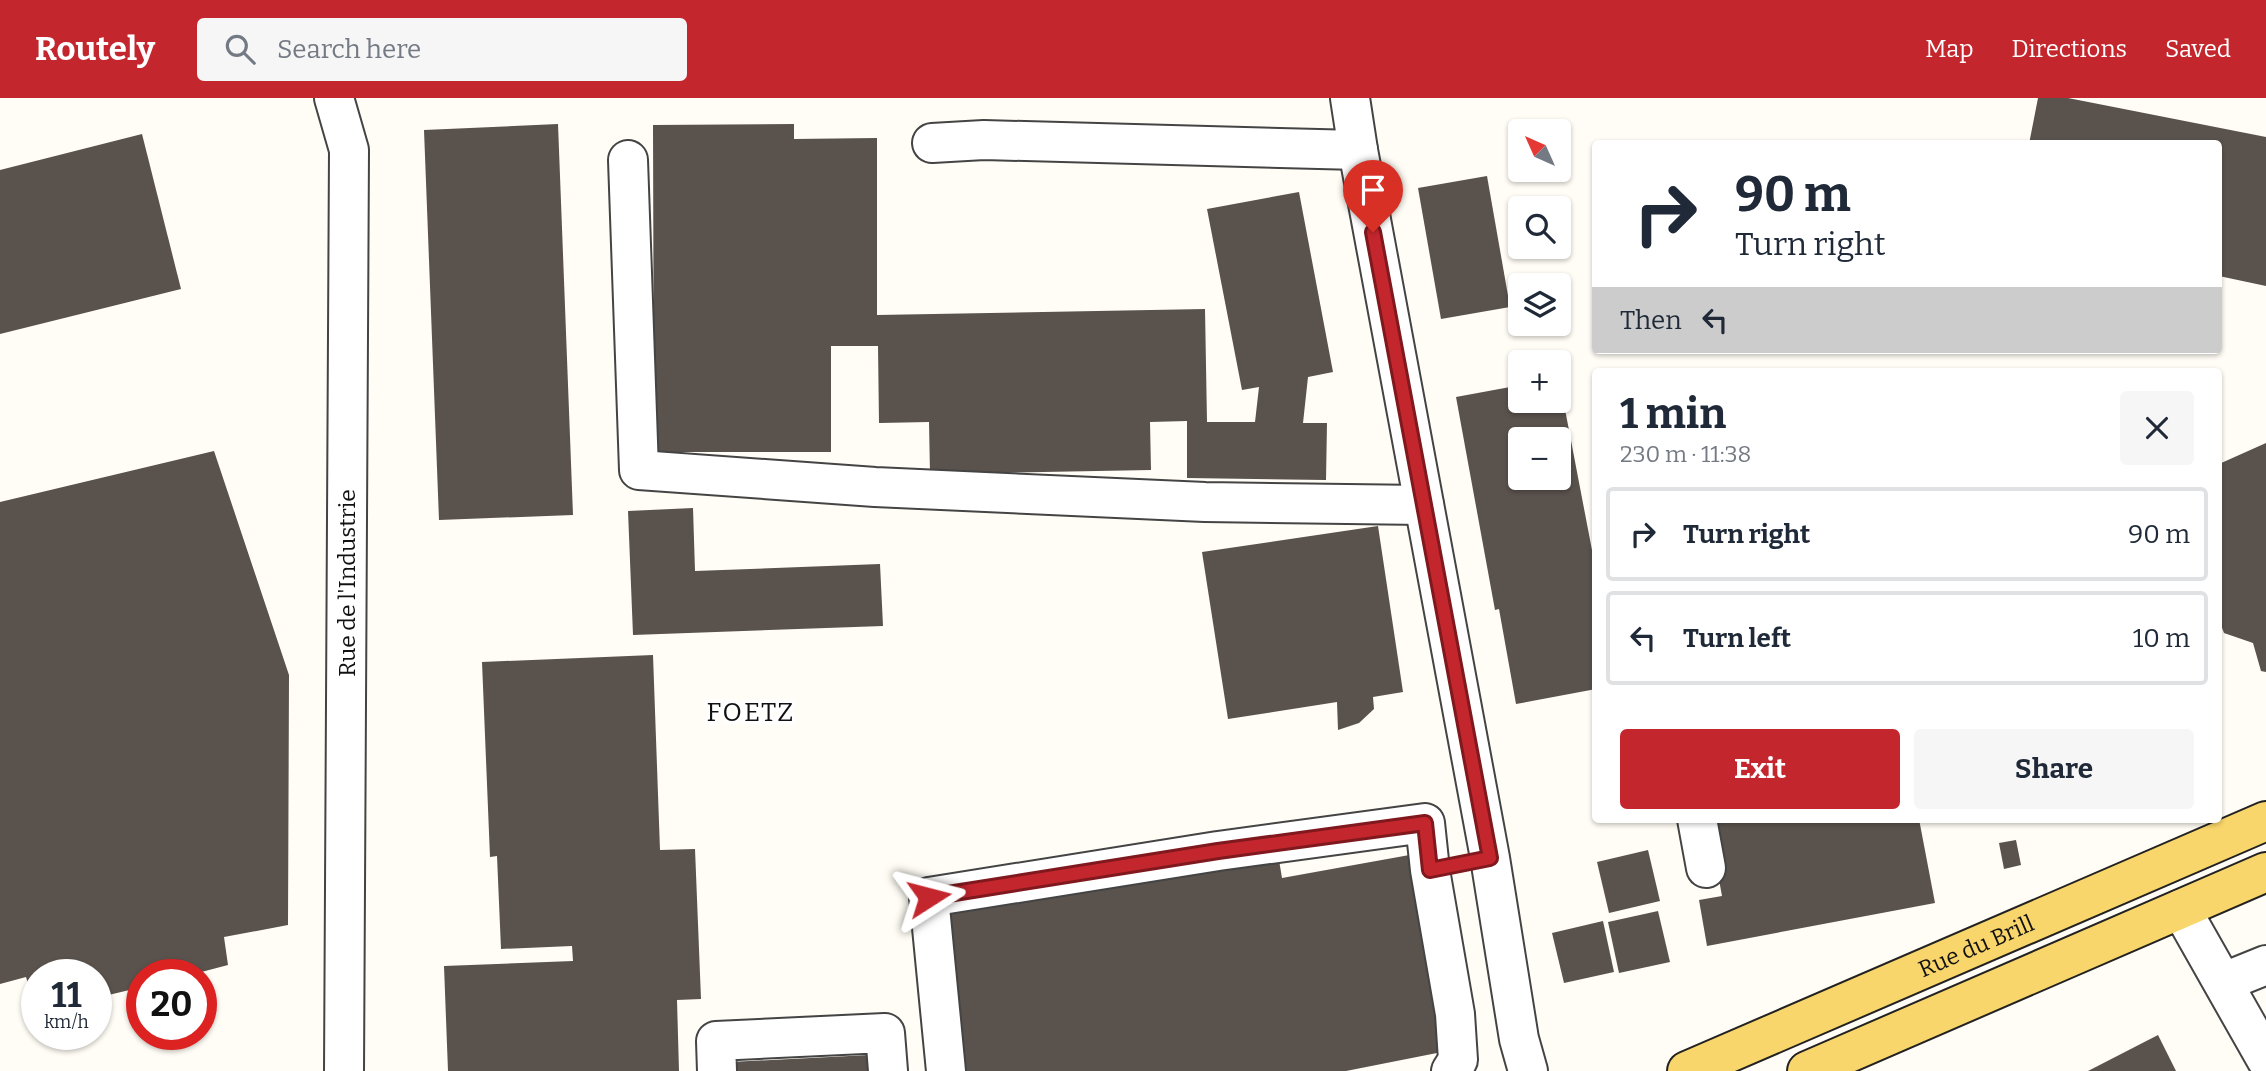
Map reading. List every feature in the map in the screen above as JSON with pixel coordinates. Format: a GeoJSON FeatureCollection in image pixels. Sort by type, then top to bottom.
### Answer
{"type":"FeatureCollection","features":[{"type":"Feature","properties":{"kind":"main road","name":"Rue du Brill"},"geometry":{"type":"LineString","coordinates":[[1687,1071],[2266,821]]}},
{"type":"Feature","properties":{"kind":"main road","name":"Rue du Brill"},"geometry":{"type":"LineString","coordinates":[[1807,1071],[2266,872]]}},
{"type":"Feature","properties":{"kind":"street","name":"Rue de l'Industrie"},"geometry":{"type":"LineString","coordinates":[[334,98],[349,150],[344,1071]]}},
{"type":"Feature","properties":{"kind":"street"},"geometry":{"type":"LineString","coordinates":[[1350,98],[1490,858],[1519,1039],[1528,1071]]}},
{"type":"Feature","properties":{"kind":"street"},"geometry":{"type":"LineString","coordinates":[[932,143],[984,140],[1358,150]]}},
{"type":"Feature","properties":{"kind":"street"},"geometry":{"type":"LineString","coordinates":[[628,160],[639,470],[875,487],[1192,501],[1424,505]]}},
{"type":"Feature","properties":{"kind":"street"},"geometry":{"type":"LineString","coordinates":[[946,1071],[929,897],[1218,851],[1425,823],[1430,870],[1455,1014],[1458,1060],[1451,1071]]}},
{"type":"Feature","properties":{"kind":"street"},"geometry":{"type":"LineString","coordinates":[[1698,823],[1706,868]]}},
{"type":"Feature","properties":{"kind":"street"},"geometry":{"type":"LineString","coordinates":[[1430,870],[1490,858]]}},
{"type":"Feature","properties":{"kind":"street"},"geometry":{"type":"LineString","coordinates":[[2181,909],[2266,1059]]}},
{"type":"Feature","properties":{"kind":"street"},"geometry":{"type":"LineString","coordinates":[[2224,982],[2266,965]]}},
{"type":"Feature","properties":{"kind":"street"},"geometry":{"type":"LineString","coordinates":[[717,1071],[716,1041],[885,1033],[888,1071]]}},
{"type":"Feature","properties":{"kind":"building"},"geometry":{"type":"Polygon","coordinates":[[[2038,98],[2068,98],[2266,137],[2266,286],[2222,277],[2222,140],[2030,140],[2038,98]]]}},
{"type":"Feature","properties":{"kind":"building"},"geometry":{"type":"Polygon","coordinates":[[[558,124],[573,515],[439,520],[424,130],[558,124]]]}},
{"type":"Feature","properties":{"kind":"building"},"geometry":{"type":"Polygon","coordinates":[[[794,124],[794,139],[877,138],[877,315],[1205,309],[1207,422],[1255,422],[1259,387],[1242,390],[1207,209],[1299,192],[1333,372],[1308,377],[1303,423],[1327,423],[1326,480],[1187,478],[1187,421],[1150,422],[1151,470],[930,474],[929,422],[879,423],[878,346],[831,346],[831,452],[654,452],[653,125],[794,124]]]}},
{"type":"Feature","properties":{"kind":"building"},"geometry":{"type":"Polygon","coordinates":[[[142,134],[181,289],[0,334],[0,170],[142,134]]]}},
{"type":"Feature","properties":{"kind":"building"},"geometry":{"type":"Polygon","coordinates":[[[1487,176],[1508,307],[1441,319],[1418,188],[1487,176]]]}},
{"type":"Feature","properties":{"kind":"building"},"geometry":{"type":"Polygon","coordinates":[[[1508,387],[1508,413],[1566,413],[1568,427],[1508,427],[1508,490],[1571,490],[1571,441],[1592,550],[1592,690],[1516,704],[1499,609],[1495,610],[1456,397],[1508,387]]]}},
{"type":"Feature","properties":{"kind":"building"},"geometry":{"type":"Polygon","coordinates":[[[2266,443],[2266,672],[2261,671],[2253,643],[2224,633],[2222,628],[2222,463],[2266,443]]]}},
{"type":"Feature","properties":{"kind":"building"},"geometry":{"type":"Polygon","coordinates":[[[214,451],[289,675],[288,925],[224,937],[228,965],[217,968],[217,959],[126,959],[126,991],[112,994],[112,959],[21,959],[21,978],[0,984],[0,502],[214,451]]]}},
{"type":"Feature","properties":{"kind":"building"},"geometry":{"type":"Polygon","coordinates":[[[693,508],[695,571],[880,564],[883,626],[633,635],[628,511],[693,508]]]}},
{"type":"Feature","properties":{"kind":"building"},"geometry":{"type":"Polygon","coordinates":[[[1378,526],[1403,692],[1373,697],[1374,709],[1359,723],[1338,730],[1337,702],[1228,719],[1202,552],[1378,526]]]}},
{"type":"Feature","properties":{"kind":"building"},"geometry":{"type":"Polygon","coordinates":[[[653,655],[660,850],[695,849],[701,999],[677,1000],[679,1071],[448,1071],[444,966],[573,961],[572,946],[501,949],[497,856],[490,857],[482,662],[653,655]]]}},
{"type":"Feature","properties":{"kind":"building"},"geometry":{"type":"Polygon","coordinates":[[[1709,823],[1920,823],[1935,903],[1707,946],[1699,900],[1722,896],[1709,823]]]}},
{"type":"Feature","properties":{"kind":"building"},"geometry":{"type":"Polygon","coordinates":[[[2016,840],[2021,865],[2004,869],[1999,843],[2016,840]]]}},
{"type":"Feature","properties":{"kind":"building"},"geometry":{"type":"Polygon","coordinates":[[[1648,850],[1660,901],[1609,913],[1597,862],[1648,850]]]}},
{"type":"Feature","properties":{"kind":"building"},"geometry":{"type":"Polygon","coordinates":[[[1278,854],[1282,878],[1415,854],[1442,1052],[1346,1071],[955,1071],[940,903],[1278,854]]]}},
{"type":"Feature","properties":{"kind":"building"},"geometry":{"type":"Polygon","coordinates":[[[1658,911],[1670,962],[1619,973],[1608,922],[1658,911]]]}},
{"type":"Feature","properties":{"kind":"building"},"geometry":{"type":"Polygon","coordinates":[[[1603,921],[1614,972],[1564,983],[1552,933],[1603,921]]]}},
{"type":"Feature","properties":{"kind":"building"},"geometry":{"type":"Polygon","coordinates":[[[2158,1035],[2176,1071],[2088,1071],[2158,1035]]]}},
{"type":"Feature","properties":{"kind":"building"},"geometry":{"type":"Polygon","coordinates":[[[869,1055],[870,1071],[731,1071],[730,1062],[869,1055]]]}},
{"type":"Feature","properties":{"kind":"district","name":"FOETZ"},"geometry":{"type":"Point","coordinates":[751,712]}},
{"type":"Feature","properties":{"kind":"route"},"geometry":{"type":"LineString","coordinates":[[929,897],[1218,851],[1425,823],[1430,870],[1490,858],[1373,232]]}}]}
